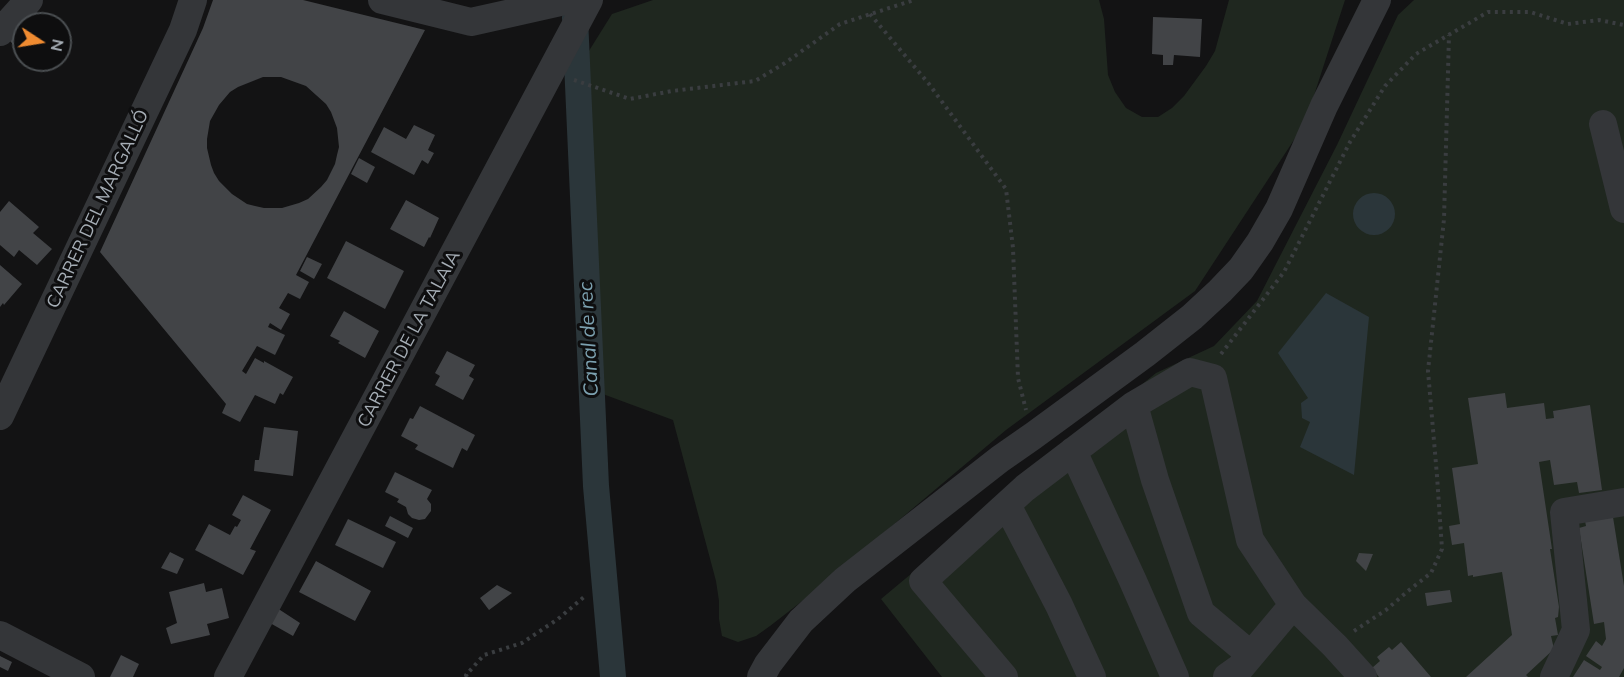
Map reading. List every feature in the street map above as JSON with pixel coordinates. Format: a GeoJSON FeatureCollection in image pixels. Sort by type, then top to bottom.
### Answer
{"type":"FeatureCollection","features":[{"type":"Feature","properties":{"kind":"street"},"geometry":{"type":"LineString","coordinates":[[0,32],[29,0]]}},
{"type":"Feature","properties":{"kind":"street","name":"CARRER DEL MARGALLÓ"},"geometry":{"type":"LineString","coordinates":[[0,416],[183,30],[193,0]]}},
{"type":"Feature","properties":{"kind":"street"},"geometry":{"type":"LineString","coordinates":[[382,0],[471,22],[569,0]]}},
{"type":"Feature","properties":{"kind":"street","name":"CARRER DE LA TALAIA"},"geometry":{"type":"LineString","coordinates":[[228,677],[590,0]]}},
{"type":"Feature","properties":{"kind":"street"},"geometry":{"type":"LineString","coordinates":[[761,677],[768,664],[801,621],[844,580],[999,459],[1155,346],[1192,317],[1241,269],[1260,242],[1279,208],[1324,106],[1377,0]]}},
{"type":"Feature","properties":{"kind":"street"},"geometry":{"type":"LineString","coordinates":[[1624,147],[1603,124],[1624,209]]}},
{"type":"Feature","properties":{"kind":"street"},"geometry":{"type":"LineString","coordinates":[[1004,677],[923,581],[1025,488],[1134,405],[1190,372],[1213,378],[1250,540],[1293,605],[1363,677]]}},
{"type":"Feature","properties":{"kind":"street"},"geometry":{"type":"LineString","coordinates":[[1134,405],[1155,480],[1201,613],[1242,669],[1293,605]]}},
{"type":"Feature","properties":{"kind":"street"},"geometry":{"type":"LineString","coordinates":[[1073,451],[1175,677]]}},
{"type":"Feature","properties":{"kind":"street"},"geometry":{"type":"LineString","coordinates":[[1554,677],[1576,630],[1564,512],[1624,502]]}},
{"type":"Feature","properties":{"kind":"street"},"geometry":{"type":"LineString","coordinates":[[1007,505],[1059,605],[1092,677]]}},
{"type":"Feature","properties":{"kind":"street"},"geometry":{"type":"LineString","coordinates":[[0,635],[81,677]]}},
{"type":"Feature","properties":{"kind":"path"},"geometry":{"type":"LineString","coordinates":[[550,74],[571,78],[630,99],[672,91],[755,81],[840,24],[914,0]]}},
{"type":"Feature","properties":{"kind":"path"},"geometry":{"type":"LineString","coordinates":[[1205,376],[1284,272],[1350,142],[1385,86],[1416,54],[1488,12],[1530,12],[1568,24],[1599,20],[1624,25]]}},
{"type":"Feature","properties":{"kind":"path"},"geometry":{"type":"LineString","coordinates":[[870,14],[929,84],[1006,189],[1013,248],[1018,378],[1033,436]]}},
{"type":"Feature","properties":{"kind":"path"},"geometry":{"type":"LineString","coordinates":[[1335,646],[1362,624],[1386,610],[1431,573],[1442,549],[1428,371],[1444,219],[1449,35]]}},
{"type":"Feature","properties":{"kind":"path"},"geometry":{"type":"LineString","coordinates":[[466,677],[484,655],[522,643],[558,619],[584,597]]}},
{"type":"Feature","properties":{"kind":"shaded area"},"geometry":{"type":"Polygon","coordinates":[[[653,0],[1099,0],[1104,19],[1108,75],[1115,92],[1126,108],[1142,117],[1158,117],[1184,96],[1206,66],[1215,51],[1229,0],[1345,0],[1305,123],[1195,291],[1006,430],[770,626],[756,636],[738,642],[722,636],[716,581],[673,420],[592,390],[567,86],[612,14],[653,0]]]}},
{"type":"Feature","properties":{"kind":"shaded area"},"geometry":{"type":"Polygon","coordinates":[[[1414,0],[1624,0],[1624,677],[942,677],[881,599],[1156,373],[1214,346],[1257,301],[1337,145],[1398,15],[1414,0]]]}},
{"type":"Feature","properties":{"kind":"shaded area"},"geometry":{"type":"Polygon","coordinates":[[[1374,193],[1382,194],[1389,199],[1394,206],[1394,222],[1389,229],[1382,234],[1374,235],[1366,234],[1359,229],[1354,222],[1353,214],[1354,206],[1359,199],[1366,194],[1374,193]]]}},
{"type":"Feature","properties":{"kind":"shaded area"},"geometry":{"type":"Polygon","coordinates":[[[1326,293],[1369,317],[1354,475],[1300,447],[1310,422],[1302,418],[1301,403],[1308,398],[1278,353],[1326,293]]]}},
{"type":"Feature","properties":{"kind":"building"},"geometry":{"type":"Polygon","coordinates":[[[213,0],[303,0],[425,30],[296,275],[309,282],[300,299],[288,293],[279,308],[290,314],[281,330],[270,323],[268,327],[285,335],[275,355],[257,346],[242,371],[246,374],[255,358],[293,377],[283,395],[280,393],[275,404],[255,395],[240,422],[222,413],[226,404],[100,252],[203,28],[213,0]],[[263,77],[230,92],[210,121],[207,139],[211,165],[219,181],[247,204],[264,208],[282,208],[308,199],[327,180],[335,164],[339,147],[337,128],[326,104],[306,86],[281,77],[263,77]]]}},
{"type":"Feature","properties":{"kind":"building"},"geometry":{"type":"Polygon","coordinates":[[[1153,17],[1202,19],[1200,57],[1174,55],[1173,65],[1163,65],[1163,55],[1152,54],[1153,17]]]}},
{"type":"Feature","properties":{"kind":"building"},"geometry":{"type":"Polygon","coordinates":[[[12,30],[12,43],[6,37],[12,30]]]}},
{"type":"Feature","properties":{"kind":"building"},"geometry":{"type":"Polygon","coordinates":[[[414,125],[435,135],[428,150],[434,153],[428,164],[422,160],[414,175],[371,152],[384,127],[406,139],[414,125]]]}},
{"type":"Feature","properties":{"kind":"building"},"geometry":{"type":"Polygon","coordinates":[[[359,158],[375,167],[367,183],[351,174],[359,158]]]}},
{"type":"Feature","properties":{"kind":"building"},"geometry":{"type":"Polygon","coordinates":[[[406,200],[439,218],[424,247],[390,229],[406,200]]]}},
{"type":"Feature","properties":{"kind":"building"},"geometry":{"type":"Polygon","coordinates":[[[9,201],[39,227],[33,233],[52,249],[37,265],[19,250],[14,257],[0,245],[0,212],[9,201]]]}},
{"type":"Feature","properties":{"kind":"building"},"geometry":{"type":"Polygon","coordinates":[[[346,241],[404,271],[385,309],[327,278],[346,241]]]}},
{"type":"Feature","properties":{"kind":"building"},"geometry":{"type":"Polygon","coordinates":[[[307,257],[322,264],[314,279],[300,271],[307,257]]]}},
{"type":"Feature","properties":{"kind":"building"},"geometry":{"type":"Polygon","coordinates":[[[0,265],[22,284],[0,307],[0,265]]]}},
{"type":"Feature","properties":{"kind":"building"},"geometry":{"type":"Polygon","coordinates":[[[344,311],[379,331],[365,358],[330,336],[344,311]]]}},
{"type":"Feature","properties":{"kind":"building"},"geometry":{"type":"Polygon","coordinates":[[[447,351],[475,365],[469,376],[474,379],[463,400],[435,385],[440,376],[435,373],[447,351]]]}},
{"type":"Feature","properties":{"kind":"building"},"geometry":{"type":"Polygon","coordinates":[[[1505,393],[1507,408],[1544,403],[1546,419],[1554,418],[1553,411],[1590,405],[1602,490],[1579,493],[1577,482],[1554,485],[1550,460],[1539,462],[1559,607],[1558,617],[1555,618],[1558,635],[1551,636],[1554,649],[1526,675],[1528,677],[1466,677],[1512,635],[1502,572],[1468,576],[1464,543],[1452,545],[1449,526],[1460,524],[1452,468],[1478,464],[1468,398],[1505,393]]]}},
{"type":"Feature","properties":{"kind":"building"},"geometry":{"type":"Polygon","coordinates":[[[420,406],[475,435],[467,451],[462,448],[453,468],[415,449],[418,445],[401,436],[410,418],[413,419],[420,406]]]}},
{"type":"Feature","properties":{"kind":"building"},"geometry":{"type":"Polygon","coordinates":[[[264,427],[298,431],[293,476],[254,471],[255,460],[259,460],[264,427]]]}},
{"type":"Feature","properties":{"kind":"building"},"geometry":{"type":"Polygon","coordinates":[[[395,472],[432,490],[427,499],[431,504],[431,511],[425,519],[412,518],[406,507],[397,502],[399,499],[385,492],[395,472]]]}},
{"type":"Feature","properties":{"kind":"building"},"geometry":{"type":"Polygon","coordinates":[[[243,495],[271,510],[250,549],[256,551],[243,575],[195,550],[209,524],[230,535],[235,526],[237,527],[241,520],[232,515],[243,495]]]}},
{"type":"Feature","properties":{"kind":"building"},"geometry":{"type":"Polygon","coordinates":[[[390,516],[413,528],[408,538],[385,526],[390,516]]]}},
{"type":"Feature","properties":{"kind":"building"},"geometry":{"type":"Polygon","coordinates":[[[1613,517],[1624,586],[1624,668],[1619,677],[1573,677],[1584,660],[1600,670],[1602,667],[1586,656],[1596,641],[1602,646],[1606,639],[1604,622],[1594,624],[1579,528],[1586,526],[1585,521],[1613,517]]]}},
{"type":"Feature","properties":{"kind":"building"},"geometry":{"type":"Polygon","coordinates":[[[348,519],[396,542],[383,568],[335,545],[348,519]]]}},
{"type":"Feature","properties":{"kind":"building"},"geometry":{"type":"Polygon","coordinates":[[[170,552],[184,559],[177,574],[161,568],[170,552]]]}},
{"type":"Feature","properties":{"kind":"building"},"geometry":{"type":"Polygon","coordinates":[[[1359,553],[1373,554],[1366,571],[1356,561],[1359,553]]]}},
{"type":"Feature","properties":{"kind":"building"},"geometry":{"type":"Polygon","coordinates":[[[316,561],[371,591],[355,621],[299,592],[316,561]]]}},
{"type":"Feature","properties":{"kind":"building"},"geometry":{"type":"Polygon","coordinates":[[[204,583],[206,592],[222,588],[229,618],[207,624],[210,635],[171,644],[166,628],[177,623],[169,592],[204,583]]]}},
{"type":"Feature","properties":{"kind":"building"},"geometry":{"type":"Polygon","coordinates":[[[497,585],[512,593],[489,610],[480,598],[497,585]]]}},
{"type":"Feature","properties":{"kind":"building"},"geometry":{"type":"Polygon","coordinates":[[[1450,590],[1452,602],[1427,606],[1425,593],[1450,590]]]}},
{"type":"Feature","properties":{"kind":"building"},"geometry":{"type":"Polygon","coordinates":[[[277,608],[300,623],[293,636],[270,623],[277,608]]]}},
{"type":"Feature","properties":{"kind":"building"},"geometry":{"type":"Polygon","coordinates":[[[1401,642],[1431,677],[1379,677],[1372,668],[1380,661],[1377,657],[1389,647],[1392,650],[1401,642]]]}},
{"type":"Feature","properties":{"kind":"building"},"geometry":{"type":"Polygon","coordinates":[[[121,655],[139,664],[133,677],[110,677],[121,655]]]}},
{"type":"Feature","properties":{"kind":"building"},"geometry":{"type":"Polygon","coordinates":[[[0,656],[12,662],[8,671],[0,667],[0,656]]]}},
{"type":"Feature","properties":{"kind":"waterway","name":"Canal de rec"},"geometry":{"type":"LineString","coordinates":[[575,18],[596,486],[613,677]]}}]}
